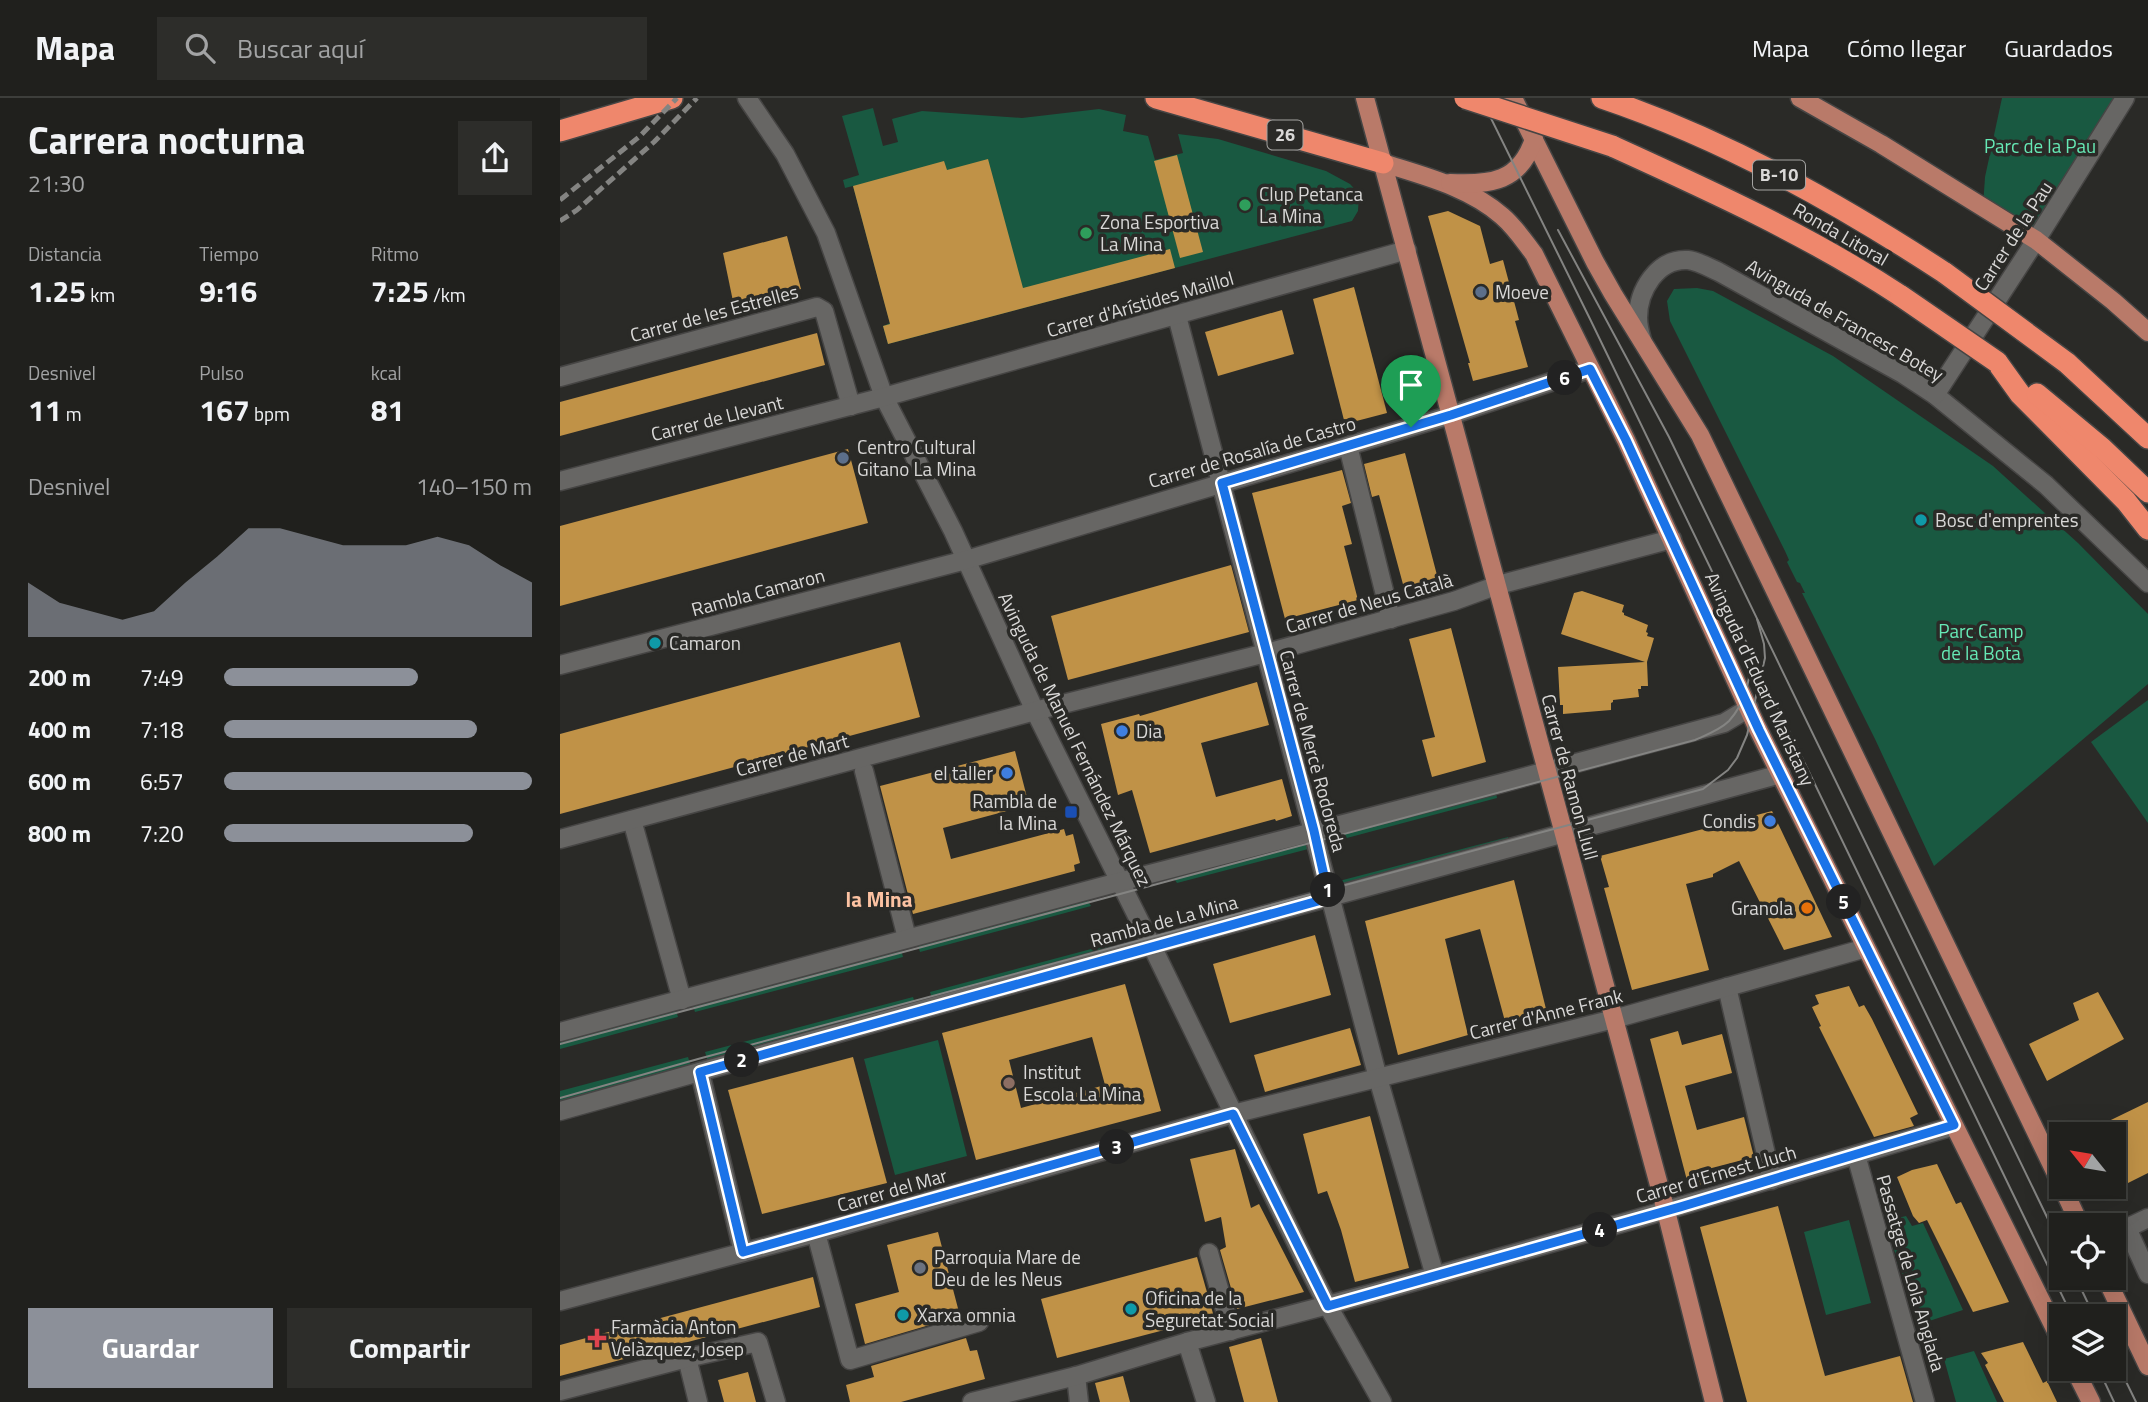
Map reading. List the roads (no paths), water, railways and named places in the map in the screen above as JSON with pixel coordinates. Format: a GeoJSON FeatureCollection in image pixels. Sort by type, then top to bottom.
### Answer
{"type":"FeatureCollection","features":[{"type":"Feature","properties":{"kind":"highway"},"geometry":{"type":"LineString","coordinates":[[560,131],[672,98]]}},
{"type":"Feature","properties":{"kind":"highway","name":"26"},"geometry":{"type":"LineString","coordinates":[[1156,98],[1383,163]]}},
{"type":"Feature","properties":{"kind":"highway","name":"Ronda Litoral"},"geometry":{"type":"LineString","coordinates":[[1465,98],[1612,145],[1809,240],[1901,296],[1997,362],[2102,448],[2148,492]]}},
{"type":"Feature","properties":{"kind":"highway","name":"Ronda Litoral"},"geometry":{"type":"LineString","coordinates":[[1602,98],[1722,147],[1779,175],[1888,236],[1945,273],[2067,363],[2148,438]]}},
{"type":"Feature","properties":{"kind":"highway"},"geometry":{"type":"LineString","coordinates":[[1997,362],[2020,394],[2126,501],[2148,529]]}},
{"type":"Feature","properties":{"kind":"main road"},"geometry":{"type":"LineString","coordinates":[[1364,98],[1383,163]]}},
{"type":"Feature","properties":{"kind":"main road"},"geometry":{"type":"LineString","coordinates":[[1513,98],[1595,262],[1700,435],[2049,1159]]}},
{"type":"Feature","properties":{"kind":"main road"},"geometry":{"type":"LineString","coordinates":[[1800,98],[1881,144],[2036,240],[2148,332]]}},
{"type":"Feature","properties":{"kind":"main road"},"geometry":{"type":"LineString","coordinates":[[1446,183],[1471,184],[1500,180],[1510,175],[1524,162],[1534,139]]}},
{"type":"Feature","properties":{"kind":"main road","name":"Avinguda d'Eduard Maristany"},"geometry":{"type":"LineString","coordinates":[[1383,163],[1446,183],[1489,206],[1516,230],[1534,254],[1672,539],[1749,708],[2049,1317]]}},
{"type":"Feature","properties":{"kind":"main road","name":"Carrer de Ramon Llull"},"geometry":{"type":"LineString","coordinates":[[1383,163],[1666,1211],[1714,1402]]}},
{"type":"Feature","properties":{"kind":"main road"},"geometry":{"type":"LineString","coordinates":[[2112,1290],[2148,1366]]}},
{"type":"Feature","properties":{"kind":"main road"},"geometry":{"type":"LineString","coordinates":[[2080,1381],[2091,1402]]}},
{"type":"Feature","properties":{"kind":"street","name":"Avinguda de Manuel Fernández Márquez"},"geometry":{"type":"LineString","coordinates":[[747,98],[802,185],[826,233],[884,397],[966,560],[1035,711],[1328,1306],[1382,1402]]}},
{"type":"Feature","properties":{"kind":"street","name":"Carrer de la Pau"},"geometry":{"type":"LineString","coordinates":[[1935,395],[2125,98]]}},
{"type":"Feature","properties":{"kind":"street","name":"Carrer d'Arístides Maillol"},"geometry":{"type":"LineString","coordinates":[[884,397],[1406,250]]}},
{"type":"Feature","properties":{"kind":"street","name":"Avinguda de Francesc Botey"},"geometry":{"type":"LineString","coordinates":[[1642,340],[1638,318],[1644,289],[1653,275],[1668,264],[1688,260],[1719,272],[1903,374],[1935,395],[2046,485],[2148,583]]}},
{"type":"Feature","properties":{"kind":"street","name":"Carrer de les Estrelles"},"geometry":{"type":"LineString","coordinates":[[560,377],[817,307],[824,311],[851,406]]}},
{"type":"Feature","properties":{"kind":"street","name":"Carrer de Mercè Rodoreda"},"geometry":{"type":"LineString","coordinates":[[1177,316],[1314,831],[1329,898],[1435,1276]]}},
{"type":"Feature","properties":{"kind":"street","name":"Carrer de Rosalía de Castro"},"geometry":{"type":"LineString","coordinates":[[966,560],[1451,415],[1590,369]]}},
{"type":"Feature","properties":{"kind":"street","name":"Carrer de Llevant"},"geometry":{"type":"LineString","coordinates":[[560,481],[884,397]]}},
{"type":"Feature","properties":{"kind":"street"},"geometry":{"type":"LineString","coordinates":[[1348,446],[1391,619]]}},
{"type":"Feature","properties":{"kind":"street","name":"Carrer de Neus Català"},"geometry":{"type":"LineString","coordinates":[[1035,711],[1266,653],[1454,601],[1498,585],[1672,539]]}},
{"type":"Feature","properties":{"kind":"street","name":"Rambla Camaron"},"geometry":{"type":"LineString","coordinates":[[560,665],[966,560]]}},
{"type":"Feature","properties":{"kind":"street"},"geometry":{"type":"LineString","coordinates":[[560,1032],[1724,723],[1749,708]]}},
{"type":"Feature","properties":{"kind":"street","name":"Carrer de Mart"},"geometry":{"type":"LineString","coordinates":[[560,839],[1035,711]]}},
{"type":"Feature","properties":{"kind":"street"},"geometry":{"type":"LineString","coordinates":[[864,771],[906,934]]}},
{"type":"Feature","properties":{"kind":"street","name":"Rambla de La Mina"},"geometry":{"type":"LineString","coordinates":[[560,1111],[1781,774]]}},
{"type":"Feature","properties":{"kind":"street"},"geometry":{"type":"LineString","coordinates":[[632,820],[682,1000]]}},
{"type":"Feature","properties":{"kind":"street","name":"Carrer d'Anne Frank"},"geometry":{"type":"LineString","coordinates":[[1233,1114],[1614,1019],[1866,948]]}},
{"type":"Feature","properties":{"kind":"street"},"geometry":{"type":"LineString","coordinates":[[1727,987],[1772,1180]]}},
{"type":"Feature","properties":{"kind":"street"},"geometry":{"type":"LineString","coordinates":[[700,1072],[743,1252]]}},
{"type":"Feature","properties":{"kind":"street","name":"Carrer del Mar"},"geometry":{"type":"LineString","coordinates":[[560,1301],[816,1233],[1233,1114]]}},
{"type":"Feature","properties":{"kind":"street","name":"Carrer d'Ernest Lluch"},"geometry":{"type":"LineString","coordinates":[[1328,1306],[1666,1211],[1954,1125]]}},
{"type":"Feature","properties":{"kind":"street","name":"Passatge de Lola Anglada"},"geometry":{"type":"LineString","coordinates":[[1856,1155],[1925,1402]]}},
{"type":"Feature","properties":{"kind":"street"},"geometry":{"type":"LineString","coordinates":[[2148,1218],[2127,1228],[2148,1274]]}},
{"type":"Feature","properties":{"kind":"street"},"geometry":{"type":"LineString","coordinates":[[816,1233],[850,1360],[979,1322]]}},
{"type":"Feature","properties":{"kind":"street"},"geometry":{"type":"LineString","coordinates":[[1209,1253],[1231,1331]]}},
{"type":"Feature","properties":{"kind":"street"},"geometry":{"type":"LineString","coordinates":[[972,1402],[1328,1306]]}},
{"type":"Feature","properties":{"kind":"street"},"geometry":{"type":"LineString","coordinates":[[568,1394],[687,1358],[758,1342],[776,1402]]}},
{"type":"Feature","properties":{"kind":"street"},"geometry":{"type":"LineString","coordinates":[[1187,1342],[1206,1402]]}},
{"type":"Feature","properties":{"kind":"street"},"geometry":{"type":"LineString","coordinates":[[687,1358],[698,1402]]}},
{"type":"Feature","properties":{"kind":"street"},"geometry":{"type":"LineString","coordinates":[[1076,1376],[1079,1402]]}},
{"type":"Feature","properties":{"kind":"tram line"},"geometry":{"type":"LineString","coordinates":[[1481,98],[2066,1304]]}},
{"type":"Feature","properties":{"kind":"tram line"},"geometry":{"type":"LineString","coordinates":[[1558,230],[1669,437],[2049,1221]]}},
{"type":"Feature","properties":{"kind":"tram line"},"geometry":{"type":"LineString","coordinates":[[560,1098],[1703,789],[1728,770],[1737,758],[1747,735],[1765,658],[1757,619]]}},
{"type":"Feature","properties":{"kind":"tram line"},"geometry":{"type":"LineString","coordinates":[[560,1044],[1695,740],[1713,732],[1735,714],[1748,681],[1748,654]]}},
{"type":"Feature","properties":{"kind":"tram line"},"geometry":{"type":"LineString","coordinates":[[2082,1290],[2088,1304]]}},
{"type":"Feature","properties":{"kind":"tram line"},"geometry":{"type":"LineString","coordinates":[[2104,1381],[2114,1402]]}},
{"type":"Feature","properties":{"kind":"tram line"},"geometry":{"type":"LineString","coordinates":[[2126,1381],[2136,1402]]}},
{"type":"Feature","properties":{"kind":"railway"},"geometry":{"type":"LineString","coordinates":[[560,200],[639,137],[677,98]]}},
{"type":"Feature","properties":{"kind":"railway"},"geometry":{"type":"LineString","coordinates":[[560,221],[577,210],[654,142],[697,98]]}},
{"type":"Feature","properties":{"kind":"place","name":"Clup Petanca La Mina"},"geometry":{"type":"Point","coordinates":[1245,205]}},
{"type":"Feature","properties":{"kind":"place","name":"Zona Esportiva La Mina"},"geometry":{"type":"Point","coordinates":[1086,233]}},
{"type":"Feature","properties":{"kind":"place","name":"Moeve"},"geometry":{"type":"Point","coordinates":[1481,292]}},
{"type":"Feature","properties":{"kind":"place","name":"Centro Cultural Gitano La Mina"},"geometry":{"type":"Point","coordinates":[843,458]}},
{"type":"Feature","properties":{"kind":"place","name":"Bosc d'emprentes"},"geometry":{"type":"Point","coordinates":[1921,520]}},
{"type":"Feature","properties":{"kind":"place","name":"Camaron"},"geometry":{"type":"Point","coordinates":[655,643]}},
{"type":"Feature","properties":{"kind":"place","name":"Dia"},"geometry":{"type":"Point","coordinates":[1122,731]}},
{"type":"Feature","properties":{"kind":"place","name":"el taller"},"geometry":{"type":"Point","coordinates":[1007,773]}},
{"type":"Feature","properties":{"kind":"place","name":"Rambla de la Mina"},"geometry":{"type":"Point","coordinates":[1071,812]}},
{"type":"Feature","properties":{"kind":"place","name":"Condis"},"geometry":{"type":"Point","coordinates":[1770,821]}},
{"type":"Feature","properties":{"kind":"place","name":"Granola"},"geometry":{"type":"Point","coordinates":[1807,908]}},
{"type":"Feature","properties":{"kind":"place","name":"Institut Escola La Mina"},"geometry":{"type":"Point","coordinates":[1009,1083]}},
{"type":"Feature","properties":{"kind":"place","name":"Parroquia Mare de Deu de les Neus"},"geometry":{"type":"Point","coordinates":[920,1268]}},
{"type":"Feature","properties":{"kind":"place","name":"Oficina de la Seguretat Social"},"geometry":{"type":"Point","coordinates":[1131,1309]}},
{"type":"Feature","properties":{"kind":"place","name":"Xarxa omnia"},"geometry":{"type":"Point","coordinates":[903,1315]}},
{"type":"Feature","properties":{"kind":"place","name":"Farmàcia Anton Velàzquez, Josep"},"geometry":{"type":"Point","coordinates":[597,1338]}},
{"type":"Feature","properties":{"kind":"district","name":"la Mina"},"geometry":{"type":"Point","coordinates":[879,900]}},
{"type":"Feature","properties":{"kind":"park label","name":"Parc de la Pau"},"geometry":{"type":"Point","coordinates":[2040,146]}},
{"type":"Feature","properties":{"kind":"park label","name":"Parc Camp de la Bota"},"geometry":{"type":"Point","coordinates":[1981,642]}}]}
